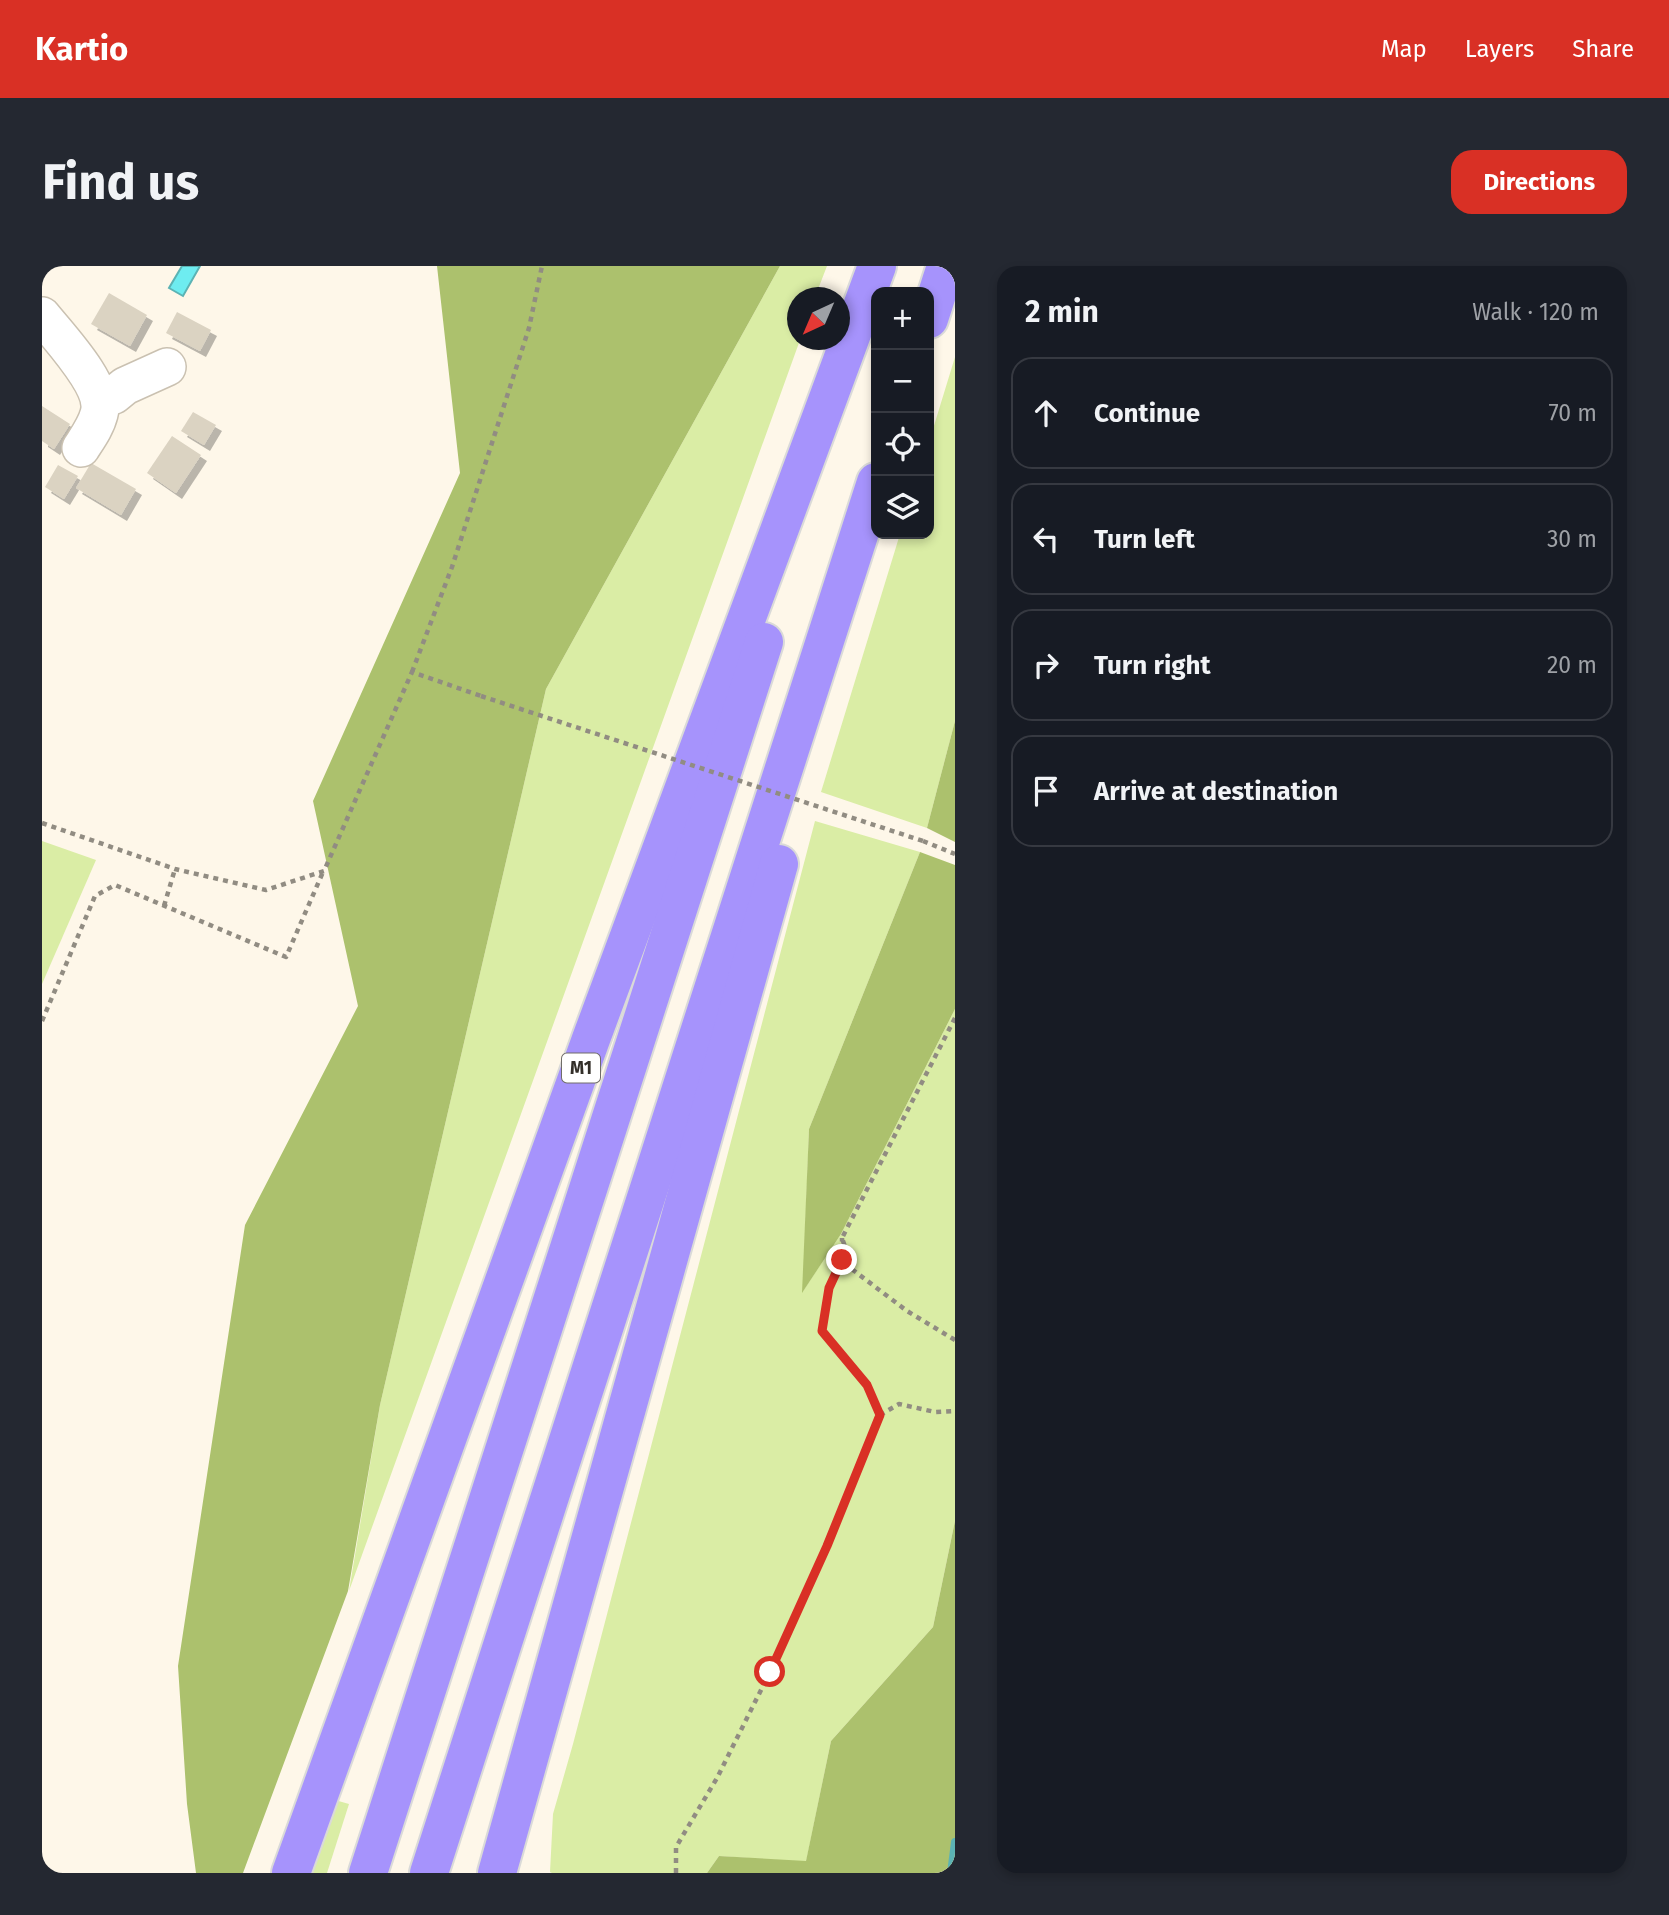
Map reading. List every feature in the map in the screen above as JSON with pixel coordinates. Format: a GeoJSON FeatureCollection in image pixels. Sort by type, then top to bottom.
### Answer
{"type":"FeatureCollection","features":[{"type":"Feature","properties":{"kind":"highway","name":"M1"},"geometry":{"type":"LineString","coordinates":[[291,1873],[596,1026],[878,266]]}},
{"type":"Feature","properties":{"kind":"highway","name":"M1"},"geometry":{"type":"LineString","coordinates":[[369,1873],[745,703],[878,266]]}},
{"type":"Feature","properties":{"kind":"highway"},"geometry":{"type":"LineString","coordinates":[[934,303],[944,272]]}},
{"type":"Feature","properties":{"kind":"highway"},"geometry":{"type":"LineString","coordinates":[[934,308],[944,272]]}},
{"type":"Feature","properties":{"kind":"highway"},"geometry":{"type":"LineString","coordinates":[[429,1873],[871,498]]}},
{"type":"Feature","properties":{"kind":"highway"},"geometry":{"type":"LineString","coordinates":[[497,1873],[871,532]]}},
{"type":"Feature","properties":{"kind":"lane"},"geometry":{"type":"LineString","coordinates":[[42,316],[74,355],[100,400],[100,413],[81,448]]}},
{"type":"Feature","properties":{"kind":"lane"},"geometry":{"type":"LineString","coordinates":[[100,400],[167,367]]}},
{"type":"Feature","properties":{"kind":"path"},"geometry":{"type":"LineString","coordinates":[[42,1021],[95,896],[115,885],[286,957],[412,672],[465,527],[529,328],[542,266]]}},
{"type":"Feature","properties":{"kind":"path"},"geometry":{"type":"LineString","coordinates":[[412,672],[923,841],[955,854]]}},
{"type":"Feature","properties":{"kind":"path"},"geometry":{"type":"LineString","coordinates":[[42,823],[175,869],[266,890],[324,871]]}},
{"type":"Feature","properties":{"kind":"path"},"geometry":{"type":"LineString","coordinates":[[164,906],[175,869]]}},
{"type":"Feature","properties":{"kind":"path"},"geometry":{"type":"LineString","coordinates":[[880,1415],[867,1385],[822,1331],[829,1288],[842,1260],[842,1238],[955,1018]]}},
{"type":"Feature","properties":{"kind":"path"},"geometry":{"type":"LineString","coordinates":[[842,1238],[853,1270],[907,1311],[955,1340]]}},
{"type":"Feature","properties":{"kind":"path"},"geometry":{"type":"LineString","coordinates":[[676,1873],[676,1847],[718,1778],[770,1672],[827,1546],[880,1415],[899,1404],[935,1412],[955,1411]]}},
{"type":"Feature","properties":{"kind":"green space"},"geometry":{"type":"Polygon","coordinates":[[[437,266],[780,266],[546,689],[380,1405],[348,1591],[243,1873],[196,1873],[187,1804],[178,1666],[245,1225],[358,1006],[313,801],[460,473],[437,266]]]}},
{"type":"Feature","properties":{"kind":"green space"},"geometry":{"type":"Polygon","coordinates":[[[780,266],[827,266],[819,287],[787,287],[787,350],[796,350],[349,1591],[380,1405],[546,689],[780,266]]]}},
{"type":"Feature","properties":{"kind":"green space"},"geometry":{"type":"Polygon","coordinates":[[[955,357],[955,721],[927,828],[821,792],[898,539],[934,539],[934,426],[955,357]]]}},
{"type":"Feature","properties":{"kind":"green space"},"geometry":{"type":"Polygon","coordinates":[[[955,721],[955,842],[927,828],[955,721]]]}},
{"type":"Feature","properties":{"kind":"green space"},"geometry":{"type":"Polygon","coordinates":[[[815,821],[920,852],[809,1129],[803,1291],[841,1234],[955,1009],[955,1521],[933,1627],[831,1741],[806,1862],[719,1856],[707,1873],[552,1873],[553,1814],[815,821]]]}},
{"type":"Feature","properties":{"kind":"green space"},"geometry":{"type":"Polygon","coordinates":[[[42,841],[96,860],[42,984],[42,841]]]}},
{"type":"Feature","properties":{"kind":"green space"},"geometry":{"type":"Polygon","coordinates":[[[920,852],[955,865],[955,1009],[841,1234],[802,1293],[809,1129],[920,852]]]}},
{"type":"Feature","properties":{"kind":"green space"},"geometry":{"type":"Polygon","coordinates":[[[955,1521],[955,1873],[707,1873],[719,1856],[806,1861],[831,1741],[933,1627],[955,1521]]]}},
{"type":"Feature","properties":{"kind":"green space"},"geometry":{"type":"Polygon","coordinates":[[[335,1800],[349,1804],[327,1873],[309,1873],[335,1800]]]}},
{"type":"Feature","properties":{"kind":"water"},"geometry":{"type":"Polygon","coordinates":[[[182,266],[200,266],[183,296],[169,288],[182,266]]]}},
{"type":"Feature","properties":{"kind":"building"},"geometry":{"type":"Polygon","coordinates":[[[109,293],[147,315],[130,346],[91,324],[109,293]]]}},
{"type":"Feature","properties":{"kind":"building"},"geometry":{"type":"Polygon","coordinates":[[[177,312],[211,330],[200,351],[166,333],[177,312]]]}},
{"type":"Feature","properties":{"kind":"building"},"geometry":{"type":"Polygon","coordinates":[[[42,406],[70,424],[54,449],[42,441],[42,406]]]}},
{"type":"Feature","properties":{"kind":"building"},"geometry":{"type":"Polygon","coordinates":[[[193,412],[216,425],[204,445],[181,431],[193,412]]]}},
{"type":"Feature","properties":{"kind":"building"},"geometry":{"type":"Polygon","coordinates":[[[172,436],[201,455],[176,493],[147,473],[172,436]]]}},
{"type":"Feature","properties":{"kind":"building"},"geometry":{"type":"Polygon","coordinates":[[[91,463],[136,489],[121,515],[76,488],[91,463]]]}},
{"type":"Feature","properties":{"kind":"building"},"geometry":{"type":"Polygon","coordinates":[[[58,465],[78,476],[64,499],[45,487],[58,465]]]}},
{"type":"Feature","properties":{"kind":"waterway"},"geometry":{"type":"LineString","coordinates":[[951,1873],[955,1842]]}},
{"type":"Feature","properties":{"kind":"route"},"geometry":{"type":"LineString","coordinates":[[770,1672],[827,1546],[880,1415],[867,1385],[822,1331],[829,1288],[842,1260]]}}]}
